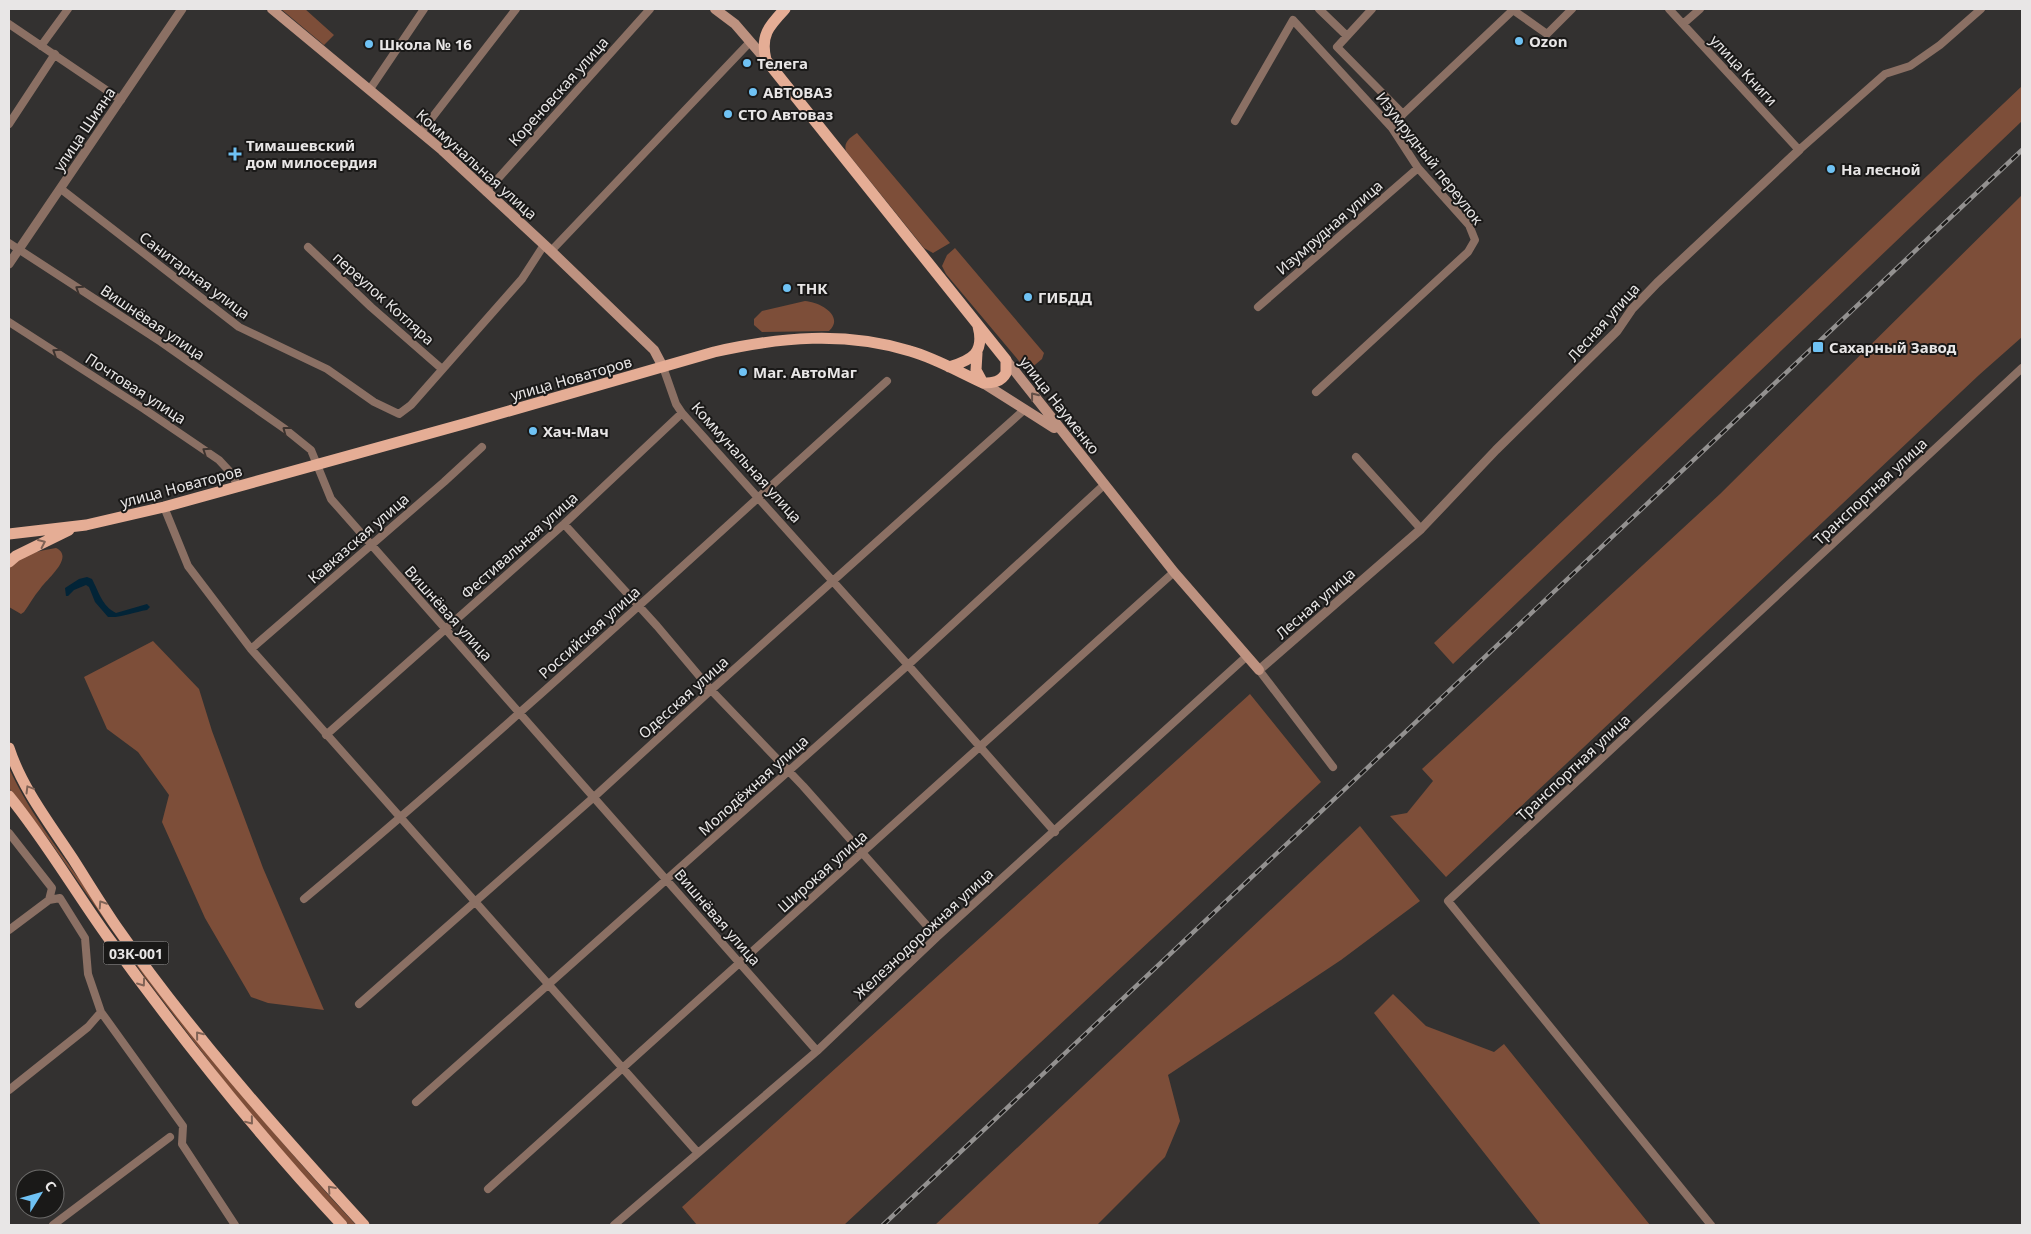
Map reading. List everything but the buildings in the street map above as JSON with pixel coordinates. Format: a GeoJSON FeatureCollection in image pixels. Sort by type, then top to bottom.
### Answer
{"type":"FeatureCollection","features":[{"type":"Feature","properties":{"kind":"main road","name":"Коммунальная улица"},"geometry":{"type":"LineString","coordinates":[[272,9],[421,132],[548,248],[654,350],[663,367]]}},
{"type":"Feature","properties":{"kind":"main road","name":"улица Науменко"},"geometry":{"type":"LineString","coordinates":[[715,9],[735,24],[766,60],[1174,572],[1260,670]]}},
{"type":"Feature","properties":{"kind":"main road"},"geometry":{"type":"LineString","coordinates":[[766,60],[763,46],[765,35],[785,9]]}},
{"type":"Feature","properties":{"kind":"main road"},"geometry":{"type":"LineString","coordinates":[[977,325],[980,335],[976,370],[983,383],[992,383],[1004,377],[1006,373],[1006,360]]}},
{"type":"Feature","properties":{"kind":"main road","name":"улица Новаторов"},"geometry":{"type":"LineString","coordinates":[[9,534],[94,524],[164,507],[714,352],[747,344],[780,340],[826,337],[880,342],[912,351],[983,383],[1061,432]]}},
{"type":"Feature","properties":{"kind":"main road"},"geometry":{"type":"LineString","coordinates":[[949,367],[965,362],[986,342],[992,343]]}},
{"type":"Feature","properties":{"kind":"main road"},"geometry":{"type":"LineString","coordinates":[[9,562],[16,556],[77,526]]}},
{"type":"Feature","properties":{"kind":"main road","name":"03К-001"},"geometry":{"type":"LineString","coordinates":[[9,748],[12,760],[26,785],[116,926],[230,1073],[300,1155],[364,1225]]}},
{"type":"Feature","properties":{"kind":"main road","name":"03К-001"},"geometry":{"type":"LineString","coordinates":[[9,796],[44,843],[106,934],[213,1076],[287,1166],[342,1225]]}},
{"type":"Feature","properties":{"kind":"street"},"geometry":{"type":"LineString","coordinates":[[42,46],[68,9]]}},
{"type":"Feature","properties":{"kind":"street","name":"улица Шияна"},"geometry":{"type":"LineString","coordinates":[[9,264],[182,9]]}},
{"type":"Feature","properties":{"kind":"street"},"geometry":{"type":"LineString","coordinates":[[370,89],[424,9]]}},
{"type":"Feature","properties":{"kind":"street"},"geometry":{"type":"LineString","coordinates":[[421,132],[516,9]]}},
{"type":"Feature","properties":{"kind":"street","name":"Кореновская улица"},"geometry":{"type":"LineString","coordinates":[[486,192],[650,9]]}},
{"type":"Feature","properties":{"kind":"street"},"geometry":{"type":"LineString","coordinates":[[1319,9],[1347,36]]}},
{"type":"Feature","properties":{"kind":"street"},"geometry":{"type":"LineString","coordinates":[[1372,9],[1337,47],[1403,114]]}},
{"type":"Feature","properties":{"kind":"street"},"geometry":{"type":"LineString","coordinates":[[1392,128],[1403,114],[1513,10],[1548,34],[1572,9]]}},
{"type":"Feature","properties":{"kind":"street","name":"улица Книги"},"geometry":{"type":"LineString","coordinates":[[1669,9],[1799,150]]}},
{"type":"Feature","properties":{"kind":"street"},"geometry":{"type":"LineString","coordinates":[[1683,24],[1700,9]]}},
{"type":"Feature","properties":{"kind":"street","name":"Лесная улица"},"geometry":{"type":"LineString","coordinates":[[1260,670],[1421,530],[1496,450],[1617,332],[1632,309],[1657,283],[1799,150],[1885,74],[1910,66],[1940,45],[1980,9]]}},
{"type":"Feature","properties":{"kind":"street","name":"Изумрудный переулок"},"geometry":{"type":"LineString","coordinates":[[1235,121],[1292,20],[1392,128],[1418,168],[1469,225],[1476,240],[1468,252],[1316,392]]}},
{"type":"Feature","properties":{"kind":"street"},"geometry":{"type":"LineString","coordinates":[[9,24],[121,100]]}},
{"type":"Feature","properties":{"kind":"street"},"geometry":{"type":"LineString","coordinates":[[442,369],[548,248],[750,42]]}},
{"type":"Feature","properties":{"kind":"street"},"geometry":{"type":"LineString","coordinates":[[9,124],[55,54]]}},
{"type":"Feature","properties":{"kind":"street","name":"Изумрудная улица"},"geometry":{"type":"LineString","coordinates":[[1258,307],[1418,168]]}},
{"type":"Feature","properties":{"kind":"street","name":"Санитарная улица"},"geometry":{"type":"LineString","coordinates":[[61,189],[238,327],[327,369],[374,402],[400,414],[411,406],[442,369]]}},
{"type":"Feature","properties":{"kind":"street","name":"Вишнёвая улица"},"geometry":{"type":"LineString","coordinates":[[9,243],[162,342],[285,429],[311,450],[331,499],[817,1050]]}},
{"type":"Feature","properties":{"kind":"street","name":"переулок Котляра"},"geometry":{"type":"LineString","coordinates":[[308,247],[371,307],[442,369]]}},
{"type":"Feature","properties":{"kind":"street","name":"Почтовая улица"},"geometry":{"type":"LineString","coordinates":[[9,322],[219,460],[232,474],[238,487]]}},
{"type":"Feature","properties":{"kind":"street","name":"Коммунальная улица"},"geometry":{"type":"LineString","coordinates":[[663,367],[676,404],[682,413],[1055,832]]}},
{"type":"Feature","properties":{"kind":"street","name":"Транспортная улица"},"geometry":{"type":"LineString","coordinates":[[1711,1225],[1448,901],[2022,368]]}},
{"type":"Feature","properties":{"kind":"street","name":"Российская улица"},"geometry":{"type":"LineString","coordinates":[[304,898],[400,818],[519,713],[887,381]]}},
{"type":"Feature","properties":{"kind":"street","name":"Одесская улица"},"geometry":{"type":"LineString","coordinates":[[359,1004],[594,797],[710,690],[1025,409]]}},
{"type":"Feature","properties":{"kind":"street","name":"Фестивальная улица"},"geometry":{"type":"LineString","coordinates":[[326,735],[564,524],[682,413]]}},
{"type":"Feature","properties":{"kind":"street","name":"Кавказская улица"},"geometry":{"type":"LineString","coordinates":[[252,649],[482,447]]}},
{"type":"Feature","properties":{"kind":"street"},"geometry":{"type":"LineString","coordinates":[[1356,457],[1421,530]]}},
{"type":"Feature","properties":{"kind":"street","name":"Молодёжная улица"},"geometry":{"type":"LineString","coordinates":[[416,1102],[908,665],[1104,485]]}},
{"type":"Feature","properties":{"kind":"street"},"geometry":{"type":"LineString","coordinates":[[164,507],[188,566],[252,649],[326,735],[698,1153]]}},
{"type":"Feature","properties":{"kind":"street"},"geometry":{"type":"LineString","coordinates":[[564,524],[657,626],[710,690],[788,771],[937,937]]}},
{"type":"Feature","properties":{"kind":"street","name":"Широкая улица"},"geometry":{"type":"LineString","coordinates":[[488,1189],[741,964],[861,853],[981,748],[1174,572]]}},
{"type":"Feature","properties":{"kind":"street","name":"Железнодорожная улица"},"geometry":{"type":"LineString","coordinates":[[614,1225],[817,1050],[937,937],[1247,656]]}},
{"type":"Feature","properties":{"kind":"street","name":"улица Науменко"},"geometry":{"type":"LineString","coordinates":[[1260,670],[1333,767]]}},
{"type":"Feature","properties":{"kind":"street"},"geometry":{"type":"LineString","coordinates":[[9,832],[52,888],[50,900]]}},
{"type":"Feature","properties":{"kind":"street"},"geometry":{"type":"LineString","coordinates":[[9,930],[50,900],[60,898],[85,938],[88,974],[101,1012],[183,1126],[182,1144],[235,1225]]}},
{"type":"Feature","properties":{"kind":"street"},"geometry":{"type":"LineString","coordinates":[[9,1090],[88,1027],[101,1012]]}},
{"type":"Feature","properties":{"kind":"street"},"geometry":{"type":"LineString","coordinates":[[53,1225],[170,1137]]}},
{"type":"Feature","properties":{"kind":"shaded area"},"geometry":{"type":"Polygon","coordinates":[[[281,9],[305,9],[334,35],[324,45],[281,9]]]}},
{"type":"Feature","properties":{"kind":"shaded area"},"geometry":{"type":"Polygon","coordinates":[[[2022,86],[2022,121],[1453,664],[1434,643],[2022,86]]]}},
{"type":"Feature","properties":{"kind":"shaded area"},"geometry":{"type":"Polygon","coordinates":[[[857,133],[950,243],[933,253],[924,248],[846,151],[847,142],[857,133]]]}},
{"type":"Feature","properties":{"kind":"shaded area"},"geometry":{"type":"Polygon","coordinates":[[[2022,195],[2022,337],[1979,375],[1446,877],[1390,816],[1407,813],[1433,781],[1422,769],[1720,494],[2022,195]]]}},
{"type":"Feature","properties":{"kind":"shaded area"},"geometry":{"type":"Polygon","coordinates":[[[955,248],[1044,353],[1042,359],[1030,369],[1024,367],[946,274],[942,266],[947,255],[955,248]]]}},
{"type":"Feature","properties":{"kind":"shaded area"},"geometry":{"type":"Polygon","coordinates":[[[805,301],[817,304],[829,311],[834,320],[829,331],[762,332],[754,325],[754,319],[762,311],[805,301]]]}},
{"type":"Feature","properties":{"kind":"shaded area"},"geometry":{"type":"Polygon","coordinates":[[[56,548],[61,552],[62,557],[58,568],[24,612],[21,614],[9,607],[9,568],[19,559],[30,554],[56,548]]]}},
{"type":"Feature","properties":{"kind":"shaded area"},"geometry":{"type":"Polygon","coordinates":[[[153,641],[199,689],[212,731],[263,868],[324,1010],[268,1003],[251,997],[205,918],[162,822],[169,795],[138,752],[107,729],[84,677],[153,641]]]}},
{"type":"Feature","properties":{"kind":"shaded area"},"geometry":{"type":"Polygon","coordinates":[[[1250,694],[1321,782],[844,1225],[697,1225],[682,1207],[1250,694]]]}},
{"type":"Feature","properties":{"kind":"shaded area"},"geometry":{"type":"Polygon","coordinates":[[[9,768],[27,803],[50,837],[127,946],[189,1029],[287,1148],[356,1225],[349,1225],[304,1177],[230,1089],[144,976],[49,840],[9,788],[9,768]]]}},
{"type":"Feature","properties":{"kind":"shaded area"},"geometry":{"type":"Polygon","coordinates":[[[1360,826],[1420,901],[1341,960],[1168,1075],[1180,1121],[1165,1157],[1097,1225],[935,1225],[1360,826]]]}},
{"type":"Feature","properties":{"kind":"shaded area"},"geometry":{"type":"Polygon","coordinates":[[[1393,994],[1426,1026],[1494,1052],[1504,1044],[1650,1225],[1541,1225],[1374,1013],[1393,994]]]}},
{"type":"Feature","properties":{"kind":"water"},"geometry":{"type":"Polygon","coordinates":[[[87,577],[92,579],[107,607],[116,613],[147,604],[150,607],[147,610],[123,616],[108,617],[95,602],[89,587],[86,585],[66,596],[65,588],[79,579],[87,577]]]}},
{"type":"Feature","properties":{"kind":"railway"},"geometry":{"type":"LineString","coordinates":[[883,1225],[2022,150]]}},
{"type":"Feature","properties":{"kind":"place","name":"Ozon"},"geometry":{"type":"Point","coordinates":[1519,41]}},
{"type":"Feature","properties":{"kind":"place","name":"Школа № 16"},"geometry":{"type":"Point","coordinates":[369,44]}},
{"type":"Feature","properties":{"kind":"place","name":"Телега"},"geometry":{"type":"Point","coordinates":[747,63]}},
{"type":"Feature","properties":{"kind":"place","name":"АВТОВАЗ"},"geometry":{"type":"Point","coordinates":[753,92]}},
{"type":"Feature","properties":{"kind":"place","name":"СТО Автоваз"},"geometry":{"type":"Point","coordinates":[728,114]}},
{"type":"Feature","properties":{"kind":"place","name":"Тимашевский дом милосердия"},"geometry":{"type":"Point","coordinates":[235,154]}},
{"type":"Feature","properties":{"kind":"place","name":"На лесной"},"geometry":{"type":"Point","coordinates":[1831,169]}},
{"type":"Feature","properties":{"kind":"place","name":"ТНК"},"geometry":{"type":"Point","coordinates":[787,288]}},
{"type":"Feature","properties":{"kind":"place","name":"ГИБДД"},"geometry":{"type":"Point","coordinates":[1028,297]}},
{"type":"Feature","properties":{"kind":"place","name":"Сахарный Завод"},"geometry":{"type":"Point","coordinates":[1818,347]}},
{"type":"Feature","properties":{"kind":"place","name":"Маг. АвтоМаг"},"geometry":{"type":"Point","coordinates":[743,372]}},
{"type":"Feature","properties":{"kind":"place","name":"Хач-Мач"},"geometry":{"type":"Point","coordinates":[533,431]}}]}
